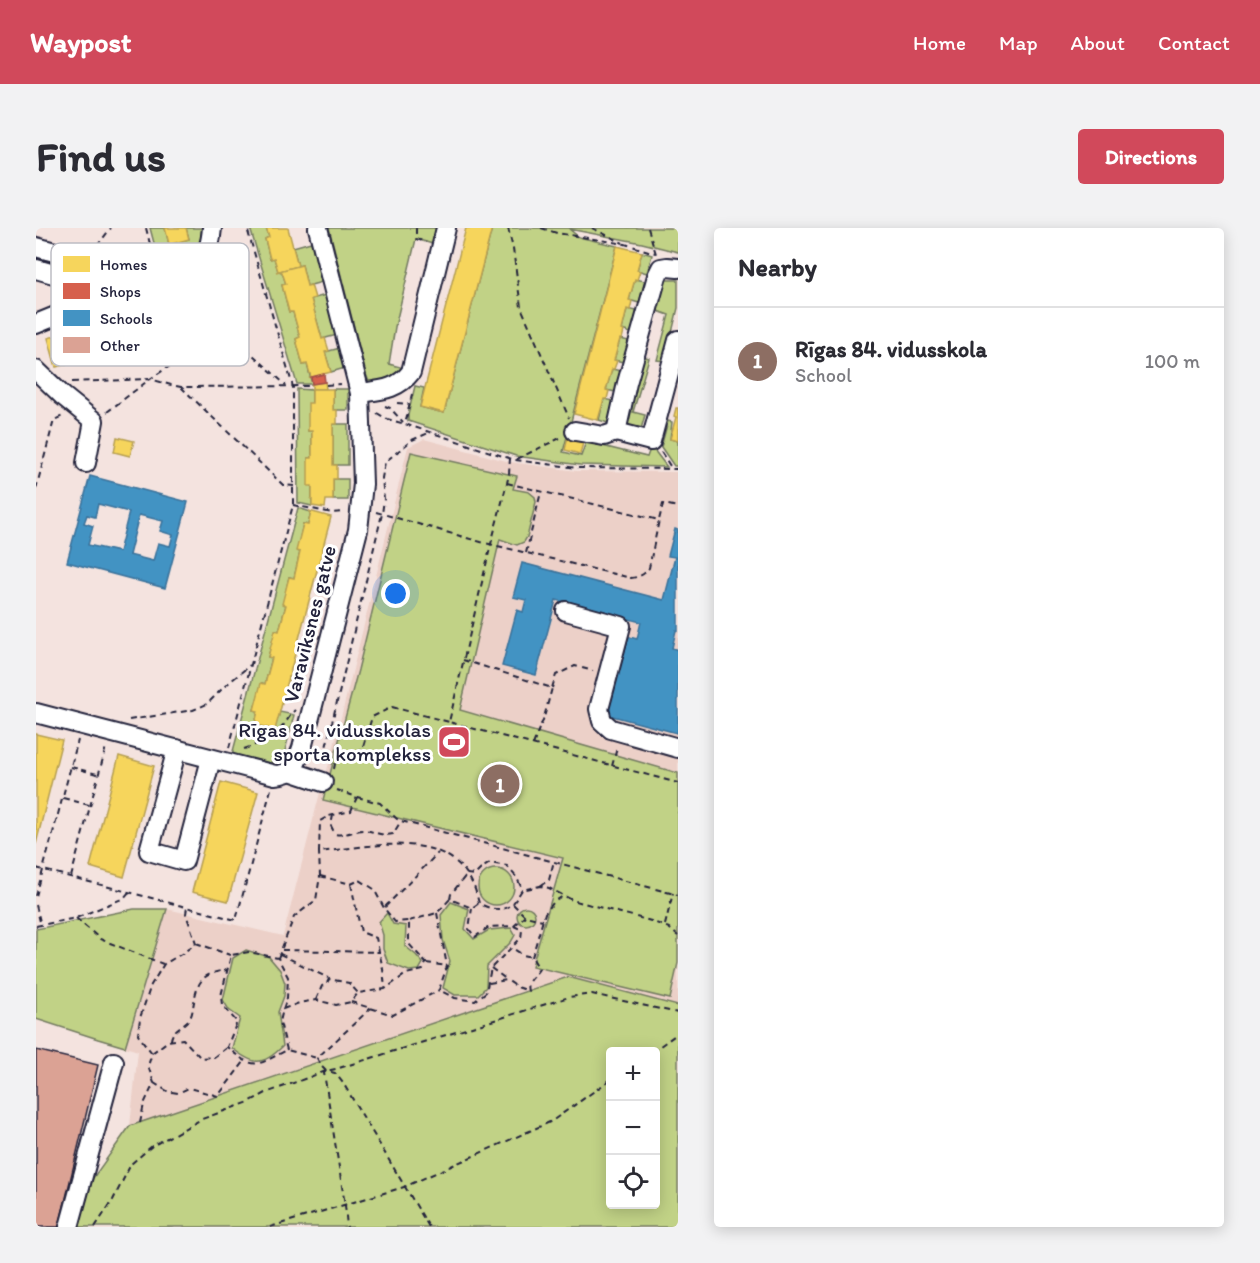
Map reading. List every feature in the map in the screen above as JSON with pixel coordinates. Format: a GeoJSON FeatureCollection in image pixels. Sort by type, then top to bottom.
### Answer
{"type":"FeatureCollection","features":[{"type":"Feature","properties":{"kind":"street"},"geometry":{"type":"LineString","coordinates":[[210,243],[212,228]]}},
{"type":"Feature","properties":{"kind":"street","name":"Varavīksnes gatve"},"geometry":{"type":"LineString","coordinates":[[290,771],[297,762],[302,748],[358,530],[363,484],[360,400],[318,228]]}},
{"type":"Feature","properties":{"kind":"street"},"geometry":{"type":"LineString","coordinates":[[360,400],[404,382],[411,372],[446,228]]}},
{"type":"Feature","properties":{"kind":"street"},"geometry":{"type":"LineString","coordinates":[[36,247],[51,251]]}},
{"type":"Feature","properties":{"kind":"street"},"geometry":{"type":"LineString","coordinates":[[616,432],[627,383],[657,276],[665,263]]}},
{"type":"Feature","properties":{"kind":"street"},"geometry":{"type":"LineString","coordinates":[[36,269],[51,273]]}},
{"type":"Feature","properties":{"kind":"street"},"geometry":{"type":"LineString","coordinates":[[36,324],[51,318]]}},
{"type":"Feature","properties":{"kind":"street"},"geometry":{"type":"LineString","coordinates":[[575,430],[604,436],[616,432],[651,441],[678,340]]}},
{"type":"Feature","properties":{"kind":"street"},"geometry":{"type":"LineString","coordinates":[[42,376],[93,426],[86,463]]}},
{"type":"Feature","properties":{"kind":"street"},"geometry":{"type":"LineString","coordinates":[[566,611],[621,626],[599,709],[602,721],[611,729],[678,748]]}},
{"type":"Feature","properties":{"kind":"street"},"geometry":{"type":"LineString","coordinates":[[36,713],[221,759],[275,775],[290,771],[328,782]]}},
{"type":"Feature","properties":{"kind":"street"},"geometry":{"type":"LineString","coordinates":[[177,749],[149,851],[184,861],[221,759]]}},
{"type":"Feature","properties":{"kind":"street"},"geometry":{"type":"LineString","coordinates":[[69,1227],[114,1062]]}},
{"type":"Feature","properties":{"kind":"path"},"geometry":{"type":"LineString","coordinates":[[146,228],[150,243]]}},
{"type":"Feature","properties":{"kind":"path"},"geometry":{"type":"LineString","coordinates":[[221,759],[252,664],[293,505],[294,486],[293,387],[247,228]]}},
{"type":"Feature","properties":{"kind":"path"},"geometry":{"type":"LineString","coordinates":[[416,228],[416,239],[441,246]]}},
{"type":"Feature","properties":{"kind":"path"},"geometry":{"type":"LineString","coordinates":[[508,228],[521,307],[575,430],[515,460]]}},
{"type":"Feature","properties":{"kind":"path"},"geometry":{"type":"LineString","coordinates":[[541,228],[557,233],[625,244]]}},
{"type":"Feature","properties":{"kind":"path"},"geometry":{"type":"LineString","coordinates":[[592,228],[665,263]]}},
{"type":"Feature","properties":{"kind":"path"},"geometry":{"type":"LineString","coordinates":[[648,228],[665,263]]}},
{"type":"Feature","properties":{"kind":"path"},"geometry":{"type":"LineString","coordinates":[[249,351],[286,385]]}},
{"type":"Feature","properties":{"kind":"path"},"geometry":{"type":"LineString","coordinates":[[93,426],[150,379],[170,366]]}},
{"type":"Feature","properties":{"kind":"path"},"geometry":{"type":"LineString","coordinates":[[42,376],[150,379],[181,387],[312,386]]}},
{"type":"Feature","properties":{"kind":"path"},"geometry":{"type":"LineString","coordinates":[[181,387],[283,484],[294,486]]}},
{"type":"Feature","properties":{"kind":"path"},"geometry":{"type":"LineString","coordinates":[[405,424],[413,389]]}},
{"type":"Feature","properties":{"kind":"path"},"geometry":{"type":"LineString","coordinates":[[360,400],[387,419],[515,460],[578,468],[678,470]]}},
{"type":"Feature","properties":{"kind":"path"},"geometry":{"type":"LineString","coordinates":[[383,404],[405,424]]}},
{"type":"Feature","properties":{"kind":"path"},"geometry":{"type":"LineString","coordinates":[[36,489],[54,420],[70,415]]}},
{"type":"Feature","properties":{"kind":"path"},"geometry":{"type":"LineString","coordinates":[[324,756],[382,514],[384,499],[382,478],[385,462],[412,440],[430,432]]}},
{"type":"Feature","properties":{"kind":"path"},"geometry":{"type":"LineString","coordinates":[[658,447],[672,469]]}},
{"type":"Feature","properties":{"kind":"path"},"geometry":{"type":"LineString","coordinates":[[449,722],[507,483],[510,458]]}},
{"type":"Feature","properties":{"kind":"path"},"geometry":{"type":"LineString","coordinates":[[507,483],[659,520]]}},
{"type":"Feature","properties":{"kind":"path"},"geometry":{"type":"LineString","coordinates":[[526,553],[541,492]]}},
{"type":"Feature","properties":{"kind":"path"},"geometry":{"type":"LineString","coordinates":[[293,505],[332,513],[376,512],[491,544],[631,578],[638,578],[649,568],[663,504],[678,507]]}},
{"type":"Feature","properties":{"kind":"path"},"geometry":{"type":"LineString","coordinates":[[463,660],[552,688]]}},
{"type":"Feature","properties":{"kind":"path"},"geometry":{"type":"LineString","coordinates":[[71,877],[111,732],[119,723],[133,718],[193,710],[207,704],[252,664]]}},
{"type":"Feature","properties":{"kind":"path"},"geometry":{"type":"LineString","coordinates":[[533,745],[543,721],[556,675],[575,666],[608,675]]}},
{"type":"Feature","properties":{"kind":"path"},"geometry":{"type":"LineString","coordinates":[[517,677],[518,670]]}},
{"type":"Feature","properties":{"kind":"path"},"geometry":{"type":"LineString","coordinates":[[221,759],[262,743],[273,736],[299,706]]}},
{"type":"Feature","properties":{"kind":"path"},"geometry":{"type":"LineString","coordinates":[[302,748],[336,759],[362,750],[372,717],[392,707],[678,783]]}},
{"type":"Feature","properties":{"kind":"path"},"geometry":{"type":"LineString","coordinates":[[36,896],[83,724]]}},
{"type":"Feature","properties":{"kind":"path"},"geometry":{"type":"LineString","coordinates":[[336,759],[328,782],[357,797],[380,803],[401,822],[678,894]]}},
{"type":"Feature","properties":{"kind":"path"},"geometry":{"type":"LineString","coordinates":[[71,767],[98,774]]}},
{"type":"Feature","properties":{"kind":"path"},"geometry":{"type":"LineString","coordinates":[[287,1050],[280,1022],[287,998],[288,977],[279,956],[294,917],[316,900],[320,876],[320,821],[351,811],[357,797]]}},
{"type":"Feature","properties":{"kind":"path"},"geometry":{"type":"LineString","coordinates":[[63,798],[90,806]]}},
{"type":"Feature","properties":{"kind":"path"},"geometry":{"type":"LineString","coordinates":[[333,815],[331,826],[336,834],[343,836],[361,830],[386,836],[393,834],[401,822]]}},
{"type":"Feature","properties":{"kind":"path"},"geometry":{"type":"LineString","coordinates":[[319,852],[396,844],[420,846],[456,862],[467,874],[479,903],[487,908],[497,909],[513,904],[522,890],[540,886],[549,880],[554,861]]}},
{"type":"Feature","properties":{"kind":"path"},"geometry":{"type":"LineString","coordinates":[[384,908],[438,853]]}},
{"type":"Feature","properties":{"kind":"path"},"geometry":{"type":"LineString","coordinates":[[467,874],[475,875],[490,863],[507,866],[517,878],[522,890]]}},
{"type":"Feature","properties":{"kind":"path"},"geometry":{"type":"LineString","coordinates":[[320,876],[351,884],[360,880],[374,889],[394,922],[409,921],[437,913],[467,874]]}},
{"type":"Feature","properties":{"kind":"path"},"geometry":{"type":"LineString","coordinates":[[351,884],[361,932],[376,938],[385,988]]}},
{"type":"Feature","properties":{"kind":"path"},"geometry":{"type":"LineString","coordinates":[[540,886],[572,900],[651,921],[678,936]]}},
{"type":"Feature","properties":{"kind":"path"},"geometry":{"type":"LineString","coordinates":[[36,927],[76,918],[124,898],[129,892]]}},
{"type":"Feature","properties":{"kind":"path"},"geometry":{"type":"LineString","coordinates":[[665,927],[673,893]]}},
{"type":"Feature","properties":{"kind":"path"},"geometry":{"type":"LineString","coordinates":[[491,968],[517,987],[528,991],[527,982],[539,969],[532,957],[543,920],[548,909],[563,896]]}},
{"type":"Feature","properties":{"kind":"path"},"geometry":{"type":"LineString","coordinates":[[450,899],[472,908]]}},
{"type":"Feature","properties":{"kind":"path"},"geometry":{"type":"LineString","coordinates":[[440,990],[455,998],[475,1001],[486,992],[491,968],[521,938],[522,930],[514,926],[489,927],[475,937],[469,929],[472,908],[479,903]]}},
{"type":"Feature","properties":{"kind":"path"},"geometry":{"type":"LineString","coordinates":[[513,904],[525,916],[543,920]]}},
{"type":"Feature","properties":{"kind":"path"},"geometry":{"type":"LineString","coordinates":[[36,905],[41,926]]}},
{"type":"Feature","properties":{"kind":"path"},"geometry":{"type":"LineString","coordinates":[[187,907],[186,914],[196,943]]}},
{"type":"Feature","properties":{"kind":"path"},"geometry":{"type":"LineString","coordinates":[[283,1009],[316,1000],[336,1005],[351,1002],[393,1015],[440,990],[447,966],[437,913]]}},
{"type":"Feature","properties":{"kind":"path"},"geometry":{"type":"LineString","coordinates":[[514,926],[525,916]]}},
{"type":"Feature","properties":{"kind":"path"},"geometry":{"type":"LineString","coordinates":[[76,918],[100,939],[164,964]]}},
{"type":"Feature","properties":{"kind":"path"},"geometry":{"type":"LineString","coordinates":[[409,921],[409,944],[426,963],[447,966]]}},
{"type":"Feature","properties":{"kind":"path"},"geometry":{"type":"LineString","coordinates":[[196,943],[231,955],[249,952],[279,956],[329,979],[349,982],[358,993]]}},
{"type":"Feature","properties":{"kind":"path"},"geometry":{"type":"LineString","coordinates":[[152,1053],[138,1035],[140,1018],[151,985],[164,964],[196,943]]}},
{"type":"Feature","properties":{"kind":"path"},"geometry":{"type":"LineString","coordinates":[[511,948],[532,957]]}},
{"type":"Feature","properties":{"kind":"path"},"geometry":{"type":"LineString","coordinates":[[282,950],[380,952]]}},
{"type":"Feature","properties":{"kind":"path"},"geometry":{"type":"LineString","coordinates":[[231,955],[221,996],[222,1005],[237,1022],[227,1047],[214,1057],[201,1058],[183,1040],[171,1040],[152,1053],[148,1066],[154,1083],[167,1091],[178,1093],[189,1088],[218,1096],[244,1062]]}},
{"type":"Feature","properties":{"kind":"path"},"geometry":{"type":"LineString","coordinates":[[351,1002],[358,993],[385,988],[406,974],[423,970],[426,963]]}},
{"type":"Feature","properties":{"kind":"path"},"geometry":{"type":"LineString","coordinates":[[171,1040],[172,1034],[191,1017],[200,982],[206,975],[228,970]]}},
{"type":"Feature","properties":{"kind":"path"},"geometry":{"type":"LineString","coordinates":[[316,1000],[321,986],[329,979]]}},
{"type":"Feature","properties":{"kind":"path"},"geometry":{"type":"LineString","coordinates":[[489,983],[507,980]]}},
{"type":"Feature","properties":{"kind":"path"},"geometry":{"type":"LineString","coordinates":[[95,1227],[113,1200],[131,1164],[152,1146],[202,1119],[249,1102],[266,1093],[326,1071],[569,997],[592,994],[678,1013]]}},
{"type":"Feature","properties":{"kind":"path"},"geometry":{"type":"LineString","coordinates":[[317,1058],[371,1008]]}},
{"type":"Feature","properties":{"kind":"path"},"geometry":{"type":"LineString","coordinates":[[659,1047],[678,1034]]}},
{"type":"Feature","properties":{"kind":"path"},"geometry":{"type":"LineString","coordinates":[[227,1047],[244,1062],[259,1064],[287,1050],[317,1058],[326,1071],[335,1073],[429,1227]]}},
{"type":"Feature","properties":{"kind":"path"},"geometry":{"type":"LineString","coordinates":[[326,1071],[324,1073],[347,1227]]}},
{"type":"Feature","properties":{"kind":"path"},"geometry":{"type":"LineString","coordinates":[[140,1123],[144,1104],[154,1083]]}},
{"type":"Feature","properties":{"kind":"path"},"geometry":{"type":"LineString","coordinates":[[270,1227],[404,1187],[552,1121],[606,1083]]}},
{"type":"Feature","properties":{"kind":"shaded area"},"geometry":{"type":"Polygon","coordinates":[[[424,439],[510,462],[577,471],[678,472],[678,1006],[568,977],[130,1126],[138,1051],[125,1047],[167,909],[283,936],[331,758],[408,447],[424,439]]]}},
{"type":"Feature","properties":{"kind":"green space"},"geometry":{"type":"Polygon","coordinates":[[[150,228],[165,228],[169,243],[154,243],[150,228]]]}},
{"type":"Feature","properties":{"kind":"green space"},"geometry":{"type":"Polygon","coordinates":[[[186,228],[202,228],[200,243],[173,243],[189,239],[186,228]]]}},
{"type":"Feature","properties":{"kind":"green space"},"geometry":{"type":"Polygon","coordinates":[[[250,228],[266,228],[269,237],[265,239],[270,259],[274,258],[278,271],[282,272],[286,284],[282,285],[289,312],[293,312],[300,337],[296,339],[303,365],[307,364],[312,384],[297,384],[250,228]]]}},
{"type":"Feature","properties":{"kind":"green space"},"geometry":{"type":"Polygon","coordinates":[[[329,228],[441,228],[436,245],[416,239],[395,327],[389,364],[404,368],[396,375],[380,382],[369,382],[366,374],[329,228]]]}},
{"type":"Feature","properties":{"kind":"green space"},"geometry":{"type":"Polygon","coordinates":[[[492,228],[678,228],[678,252],[569,229],[579,237],[617,246],[563,452],[581,456],[586,442],[647,457],[650,449],[654,450],[667,467],[580,465],[516,456],[408,421],[415,386],[424,388],[420,407],[444,413],[492,228]]]}},
{"type":"Feature","properties":{"kind":"green space"},"geometry":{"type":"Polygon","coordinates":[[[311,242],[322,282],[307,286],[302,265],[298,266],[293,247],[311,242]]]}},
{"type":"Feature","properties":{"kind":"green space"},"geometry":{"type":"Polygon","coordinates":[[[642,252],[652,255],[647,273],[637,270],[642,252]]]}},
{"type":"Feature","properties":{"kind":"green space"},"geometry":{"type":"Polygon","coordinates":[[[635,279],[645,281],[639,303],[629,300],[635,279]]]}},
{"type":"Feature","properties":{"kind":"green space"},"geometry":{"type":"Polygon","coordinates":[[[665,280],[678,280],[678,308],[665,361],[657,360],[669,315],[652,309],[659,287],[665,280]]]}},
{"type":"Feature","properties":{"kind":"green space"},"geometry":{"type":"Polygon","coordinates":[[[326,295],[337,335],[322,339],[311,299],[326,295]]]}},
{"type":"Feature","properties":{"kind":"green space"},"geometry":{"type":"Polygon","coordinates":[[[627,309],[637,311],[631,333],[622,330],[627,309]]]}},
{"type":"Feature","properties":{"kind":"green space"},"geometry":{"type":"Polygon","coordinates":[[[620,339],[629,341],[624,362],[614,360],[620,339]]]}},
{"type":"Feature","properties":{"kind":"green space"},"geometry":{"type":"Polygon","coordinates":[[[340,348],[345,368],[331,372],[325,352],[340,348]]]}},
{"type":"Feature","properties":{"kind":"green space"},"geometry":{"type":"Polygon","coordinates":[[[643,356],[649,358],[633,412],[645,415],[641,429],[629,426],[627,421],[643,356]]]}},
{"type":"Feature","properties":{"kind":"green space"},"geometry":{"type":"Polygon","coordinates":[[[612,369],[621,371],[616,392],[606,390],[612,369]]]}},
{"type":"Feature","properties":{"kind":"green space"},"geometry":{"type":"Polygon","coordinates":[[[297,389],[312,390],[308,431],[312,431],[312,458],[308,458],[312,506],[298,503],[297,389]]]}},
{"type":"Feature","properties":{"kind":"green space"},"geometry":{"type":"Polygon","coordinates":[[[333,389],[348,389],[348,410],[333,410],[333,389]]]}},
{"type":"Feature","properties":{"kind":"green space"},"geometry":{"type":"Polygon","coordinates":[[[604,399],[614,401],[608,423],[599,420],[604,399]]]}},
{"type":"Feature","properties":{"kind":"green space"},"geometry":{"type":"Polygon","coordinates":[[[668,421],[672,422],[670,439],[678,441],[678,466],[674,466],[661,447],[668,421]]]}},
{"type":"Feature","properties":{"kind":"green space"},"geometry":{"type":"Polygon","coordinates":[[[333,424],[348,424],[348,465],[333,465],[333,424]]]}},
{"type":"Feature","properties":{"kind":"green space","name":"Rīgas 84. vidusskolas sporta komplekss"},"geometry":{"type":"Polygon","coordinates":[[[411,452],[517,476],[513,489],[529,492],[535,497],[536,502],[524,542],[517,545],[500,539],[460,710],[678,773],[678,963],[670,999],[532,966],[563,858],[323,800],[358,670],[411,452]]]}},
{"type":"Feature","properties":{"kind":"green space"},"geometry":{"type":"Polygon","coordinates":[[[333,479],[348,479],[348,500],[333,500],[333,479]]]}},
{"type":"Feature","properties":{"kind":"green space"},"geometry":{"type":"Polygon","coordinates":[[[298,508],[311,512],[308,525],[303,524],[294,578],[289,577],[283,604],[286,605],[279,631],[276,630],[268,657],[272,658],[265,684],[262,683],[254,710],[258,711],[255,725],[274,730],[280,712],[294,715],[284,755],[268,764],[232,755],[298,508]]]}},
{"type":"Feature","properties":{"kind":"green space"},"geometry":{"type":"Polygon","coordinates":[[[496,869],[509,874],[514,887],[509,900],[496,905],[483,900],[478,887],[483,874],[496,869]]]}},
{"type":"Feature","properties":{"kind":"green space"},"geometry":{"type":"Polygon","coordinates":[[[451,902],[469,909],[465,929],[474,939],[489,930],[511,928],[515,935],[487,966],[486,987],[478,995],[455,995],[443,988],[450,961],[443,940],[441,915],[451,902]]]}},
{"type":"Feature","properties":{"kind":"green space"},"geometry":{"type":"Polygon","coordinates":[[[522,907],[530,907],[535,912],[533,923],[522,925],[517,920],[517,912],[522,907]]]}},
{"type":"Feature","properties":{"kind":"green space"},"geometry":{"type":"Polygon","coordinates":[[[134,909],[167,909],[125,1047],[36,1019],[36,929],[134,909]]]}},
{"type":"Feature","properties":{"kind":"green space"},"geometry":{"type":"Polygon","coordinates":[[[387,913],[393,924],[406,926],[405,946],[423,963],[419,970],[409,971],[388,963],[383,949],[383,935],[379,922],[387,913]]]}},
{"type":"Feature","properties":{"kind":"green space"},"geometry":{"type":"Polygon","coordinates":[[[246,950],[269,957],[280,970],[285,983],[284,996],[278,1012],[283,1046],[269,1058],[258,1061],[246,1058],[232,1048],[240,1018],[229,1010],[223,1000],[233,958],[246,950]]]}},
{"type":"Feature","properties":{"kind":"green space"},"geometry":{"type":"Polygon","coordinates":[[[568,977],[678,1006],[678,1227],[78,1227],[93,1178],[130,1126],[568,977]]]}},
{"type":"Feature","properties":{"kind":"building: Homes"},"geometry":{"type":"Polygon","coordinates":[[[165,228],[186,228],[189,239],[169,243],[165,228]]]}},
{"type":"Feature","properties":{"kind":"building: Homes"},"geometry":{"type":"Polygon","coordinates":[[[266,228],[288,228],[298,266],[276,272],[278,271],[274,258],[270,259],[265,239],[269,237],[266,228]]]}},
{"type":"Feature","properties":{"kind":"building: Homes"},"geometry":{"type":"Polygon","coordinates":[[[466,228],[492,228],[444,413],[420,407],[466,228]]]}},
{"type":"Feature","properties":{"kind":"building: Homes"},"geometry":{"type":"Polygon","coordinates":[[[617,246],[642,252],[637,270],[640,271],[637,280],[635,279],[629,300],[632,301],[630,310],[627,309],[622,339],[620,339],[614,360],[617,361],[612,369],[606,390],[609,391],[607,399],[604,399],[598,420],[574,414],[617,246]]]}},
{"type":"Feature","properties":{"kind":"building: Homes"},"geometry":{"type":"Polygon","coordinates":[[[302,265],[307,286],[311,285],[315,298],[311,299],[322,339],[325,338],[329,351],[325,352],[331,372],[309,378],[311,377],[307,364],[303,365],[296,339],[300,337],[293,312],[289,312],[282,285],[286,284],[282,272],[279,271],[302,265]]]}},
{"type":"Feature","properties":{"kind":"building: Homes"},"geometry":{"type":"Polygon","coordinates":[[[325,382],[326,389],[312,389],[312,384],[325,382]]]}},
{"type":"Feature","properties":{"kind":"building: Homes"},"geometry":{"type":"Polygon","coordinates":[[[311,389],[333,389],[333,410],[337,410],[337,424],[333,424],[333,465],[337,465],[337,479],[333,479],[333,500],[326,500],[325,508],[312,506],[312,486],[308,486],[308,458],[312,458],[312,431],[308,431],[308,403],[312,403],[311,389]]]}},
{"type":"Feature","properties":{"kind":"building: Homes"},"geometry":{"type":"Polygon","coordinates":[[[676,408],[678,408],[678,441],[670,439],[676,408]]]}},
{"type":"Feature","properties":{"kind":"building: Homes"},"geometry":{"type":"Polygon","coordinates":[[[568,436],[584,439],[580,454],[565,450],[568,436]]]}},
{"type":"Feature","properties":{"kind":"building: Homes"},"geometry":{"type":"Polygon","coordinates":[[[117,437],[134,441],[130,456],[114,452],[117,437]]]}},
{"type":"Feature","properties":{"kind":"building: Homes"},"geometry":{"type":"Polygon","coordinates":[[[309,511],[331,517],[275,730],[253,724],[255,724],[258,711],[254,710],[261,683],[265,684],[272,658],[268,657],[275,630],[279,631],[286,605],[282,604],[289,577],[294,578],[300,552],[296,551],[303,524],[308,525],[311,512],[309,511]]]}},
{"type":"Feature","properties":{"kind":"building: Homes"},"geometry":{"type":"Polygon","coordinates":[[[36,734],[62,740],[36,844],[36,734]]]}},
{"type":"Feature","properties":{"kind":"building: Homes"},"geometry":{"type":"Polygon","coordinates":[[[119,756],[154,766],[124,877],[90,867],[119,756]]]}},
{"type":"Feature","properties":{"kind":"building: Homes"},"geometry":{"type":"Polygon","coordinates":[[[221,782],[258,792],[228,901],[192,892],[221,782]]]}},
{"type":"Feature","properties":{"kind":"building: Shops"},"geometry":{"type":"Polygon","coordinates":[[[324,374],[325,382],[312,384],[311,377],[324,374]]]}},
{"type":"Feature","properties":{"kind":"building: Schools"},"geometry":{"type":"Polygon","coordinates":[[[90,476],[188,502],[165,588],[67,562],[90,476]],[[98,504],[95,517],[87,515],[84,523],[93,526],[88,545],[119,552],[129,512],[98,504]],[[139,515],[129,555],[153,561],[158,543],[170,546],[173,535],[160,531],[163,521],[139,515]]]}},
{"type":"Feature","properties":{"kind":"building: Schools"},"geometry":{"type":"Polygon","coordinates":[[[675,529],[678,530],[678,631],[676,630],[672,648],[678,650],[677,733],[605,714],[626,636],[637,639],[641,622],[556,600],[536,675],[502,666],[517,610],[523,612],[526,600],[513,597],[522,563],[664,600],[675,557],[668,556],[675,529]]]}},
{"type":"Feature","properties":{"kind":"building: Other"},"geometry":{"type":"Polygon","coordinates":[[[36,1050],[98,1065],[59,1227],[36,1227],[36,1050]]]}},
{"type":"Feature","properties":{"kind":"place","name":"Rīgas 84. vidusskolas sporta komplekss"},"geometry":{"type":"Point","coordinates":[454,742]}},
{"type":"Feature","properties":{"kind":"place","name":"Rīgas 84. vidusskola"},"geometry":{"type":"Point","coordinates":[500,784]}}]}
